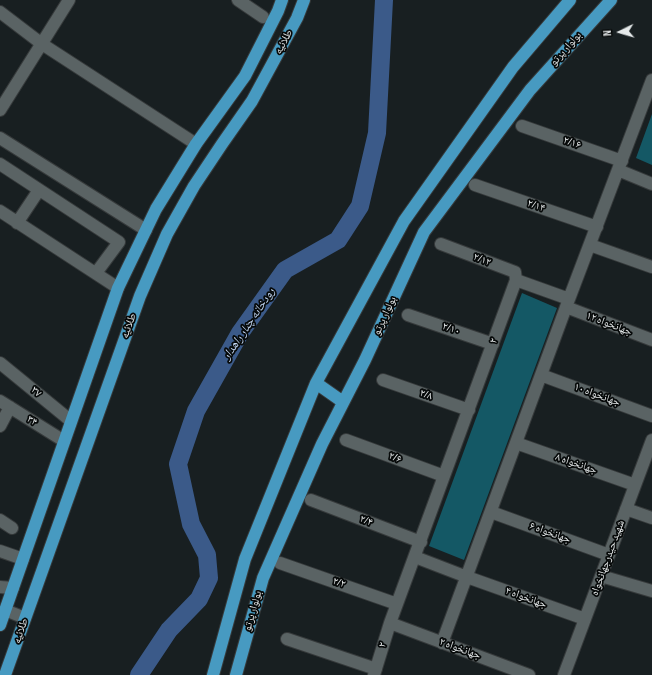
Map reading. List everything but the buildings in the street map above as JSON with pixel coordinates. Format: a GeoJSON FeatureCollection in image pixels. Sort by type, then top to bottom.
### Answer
{"type":"FeatureCollection","features":[{"type":"Feature","properties":{"kind":"main road","name":"طلائیه"},"geometry":{"type":"LineString","coordinates":[[2,619],[118,288],[156,209],[196,144],[245,76],[278,11],[282,0]]}},
{"type":"Feature","properties":{"kind":"main road","name":"طلائیه"},"geometry":{"type":"LineString","coordinates":[[5,675],[140,296],[167,234],[194,186],[252,101],[297,18],[304,0]]}},
{"type":"Feature","properties":{"kind":"main road","name":"بولوار پرتو"},"geometry":{"type":"LineString","coordinates":[[213,675],[245,559],[316,383],[404,220],[513,67],[570,0]]}},
{"type":"Feature","properties":{"kind":"main road","name":"بولوار پرتو"},"geometry":{"type":"LineString","coordinates":[[236,675],[263,578],[322,444],[365,360],[424,232],[530,90],[611,0]]}},
{"type":"Feature","properties":{"kind":"main road"},"geometry":{"type":"LineString","coordinates":[[316,383],[343,402]]}},
{"type":"Feature","properties":{"kind":"street"},"geometry":{"type":"LineString","coordinates":[[1,107],[69,0]]}},
{"type":"Feature","properties":{"kind":"street"},"geometry":{"type":"LineString","coordinates":[[238,0],[263,17]]}},
{"type":"Feature","properties":{"kind":"street"},"geometry":{"type":"LineString","coordinates":[[0,12],[42,44],[196,144]]}},
{"type":"Feature","properties":{"kind":"street"},"geometry":{"type":"LineString","coordinates":[[442,643],[652,80]]}},
{"type":"Feature","properties":{"kind":"street","name":"۲/۱۶"},"geometry":{"type":"LineString","coordinates":[[522,126],[620,165],[652,184]]}},
{"type":"Feature","properties":{"kind":"street"},"geometry":{"type":"LineString","coordinates":[[0,138],[146,230]]}},
{"type":"Feature","properties":{"kind":"street"},"geometry":{"type":"LineString","coordinates":[[0,164],[119,242],[96,273]]}},
{"type":"Feature","properties":{"kind":"street","name":"۲/۱۴"},"geometry":{"type":"LineString","coordinates":[[475,186],[597,226]]}},
{"type":"Feature","properties":{"kind":"street"},"geometry":{"type":"LineString","coordinates":[[17,222],[39,190]]}},
{"type":"Feature","properties":{"kind":"street"},"geometry":{"type":"LineString","coordinates":[[0,211],[118,288]]}},
{"type":"Feature","properties":{"kind":"street","name":"۲/۱۲"},"geometry":{"type":"LineString","coordinates":[[441,244],[515,272],[516,280]]}},
{"type":"Feature","properties":{"kind":"street"},"geometry":{"type":"LineString","coordinates":[[590,245],[652,267]]}},
{"type":"Feature","properties":{"kind":"street"},"geometry":{"type":"LineString","coordinates":[[516,280],[568,303]]}},
{"type":"Feature","properties":{"kind":"street","name":"۲"},"geometry":{"type":"LineString","coordinates":[[375,672],[390,623],[516,280]]}},
{"type":"Feature","properties":{"kind":"street","name":"جهانخواه ۱۲"},"geometry":{"type":"LineString","coordinates":[[568,303],[652,340]]}},
{"type":"Feature","properties":{"kind":"street","name":"۲/۱۰"},"geometry":{"type":"LineString","coordinates":[[408,315],[493,344]]}},
{"type":"Feature","properties":{"kind":"street","name":"۳۷"},"geometry":{"type":"LineString","coordinates":[[0,363],[71,421]]}},
{"type":"Feature","properties":{"kind":"street","name":"جهانخواه ۱۰"},"geometry":{"type":"LineString","coordinates":[[541,375],[652,416]]}},
{"type":"Feature","properties":{"kind":"street","name":"۲/۸"},"geometry":{"type":"LineString","coordinates":[[383,380],[469,410]]}},
{"type":"Feature","properties":{"kind":"street"},"geometry":{"type":"LineString","coordinates":[[0,426],[5,404]]}},
{"type":"Feature","properties":{"kind":"street","name":"۳۴"},"geometry":{"type":"LineString","coordinates":[[5,404],[64,441]]}},
{"type":"Feature","properties":{"kind":"street","name":"۲/۶"},"geometry":{"type":"LineString","coordinates":[[346,440],[444,476]]}},
{"type":"Feature","properties":{"kind":"street","name":"جهانخواه ۸"},"geometry":{"type":"LineString","coordinates":[[516,443],[636,485]]}},
{"type":"Feature","properties":{"kind":"street","name":"شهید حیدرجهانخواه"},"geometry":{"type":"LineString","coordinates":[[564,675],[651,443]]}},
{"type":"Feature","properties":{"kind":"street","name":"۲/۴"},"geometry":{"type":"LineString","coordinates":[[311,500],[421,542]]}},
{"type":"Feature","properties":{"kind":"street"},"geometry":{"type":"LineString","coordinates":[[626,509],[652,518]]}},
{"type":"Feature","properties":{"kind":"street","name":"جهانخواه ۶"},"geometry":{"type":"LineString","coordinates":[[491,512],[609,555]]}},
{"type":"Feature","properties":{"kind":"street"},"geometry":{"type":"LineString","coordinates":[[0,520],[12,528]]}},
{"type":"Feature","properties":{"kind":"street"},"geometry":{"type":"LineString","coordinates":[[0,551],[23,559]]}},
{"type":"Feature","properties":{"kind":"street","name":"جهانخواه ۴"},"geometry":{"type":"LineString","coordinates":[[415,557],[466,577],[585,619]]}},
{"type":"Feature","properties":{"kind":"street","name":"۲/۲"},"geometry":{"type":"LineString","coordinates":[[280,563],[397,604]]}},
{"type":"Feature","properties":{"kind":"street"},"geometry":{"type":"LineString","coordinates":[[601,576],[652,591]]}},
{"type":"Feature","properties":{"kind":"street"},"geometry":{"type":"LineString","coordinates":[[0,586],[13,588]]}},
{"type":"Feature","properties":{"kind":"street"},"geometry":{"type":"LineString","coordinates":[[2,619],[25,618]]}},
{"type":"Feature","properties":{"kind":"street","name":"جهانخواه ۲"},"geometry":{"type":"LineString","coordinates":[[390,623],[529,675]]}},
{"type":"Feature","properties":{"kind":"street"},"geometry":{"type":"LineString","coordinates":[[287,639],[375,672]]}},
{"type":"Feature","properties":{"kind":"street"},"geometry":{"type":"LineString","coordinates":[[239,662],[245,675]]}},
{"type":"Feature","properties":{"kind":"shaded area"},"geometry":{"type":"Polygon","coordinates":[[[652,114],[652,165],[636,158],[652,114]]]}},
{"type":"Feature","properties":{"kind":"shaded area"},"geometry":{"type":"Polygon","coordinates":[[[522,293],[557,308],[464,560],[429,546],[522,293]]]}},
{"type":"Feature","properties":{"kind":"waterway","name":"رودخانه چنار راهدار"},"geometry":{"type":"LineString","coordinates":[[139,675],[169,630],[199,599],[209,578],[207,555],[191,524],[178,464],[196,411],[240,333],[285,270],[338,240],[360,206],[377,133],[384,0]]}}]}
